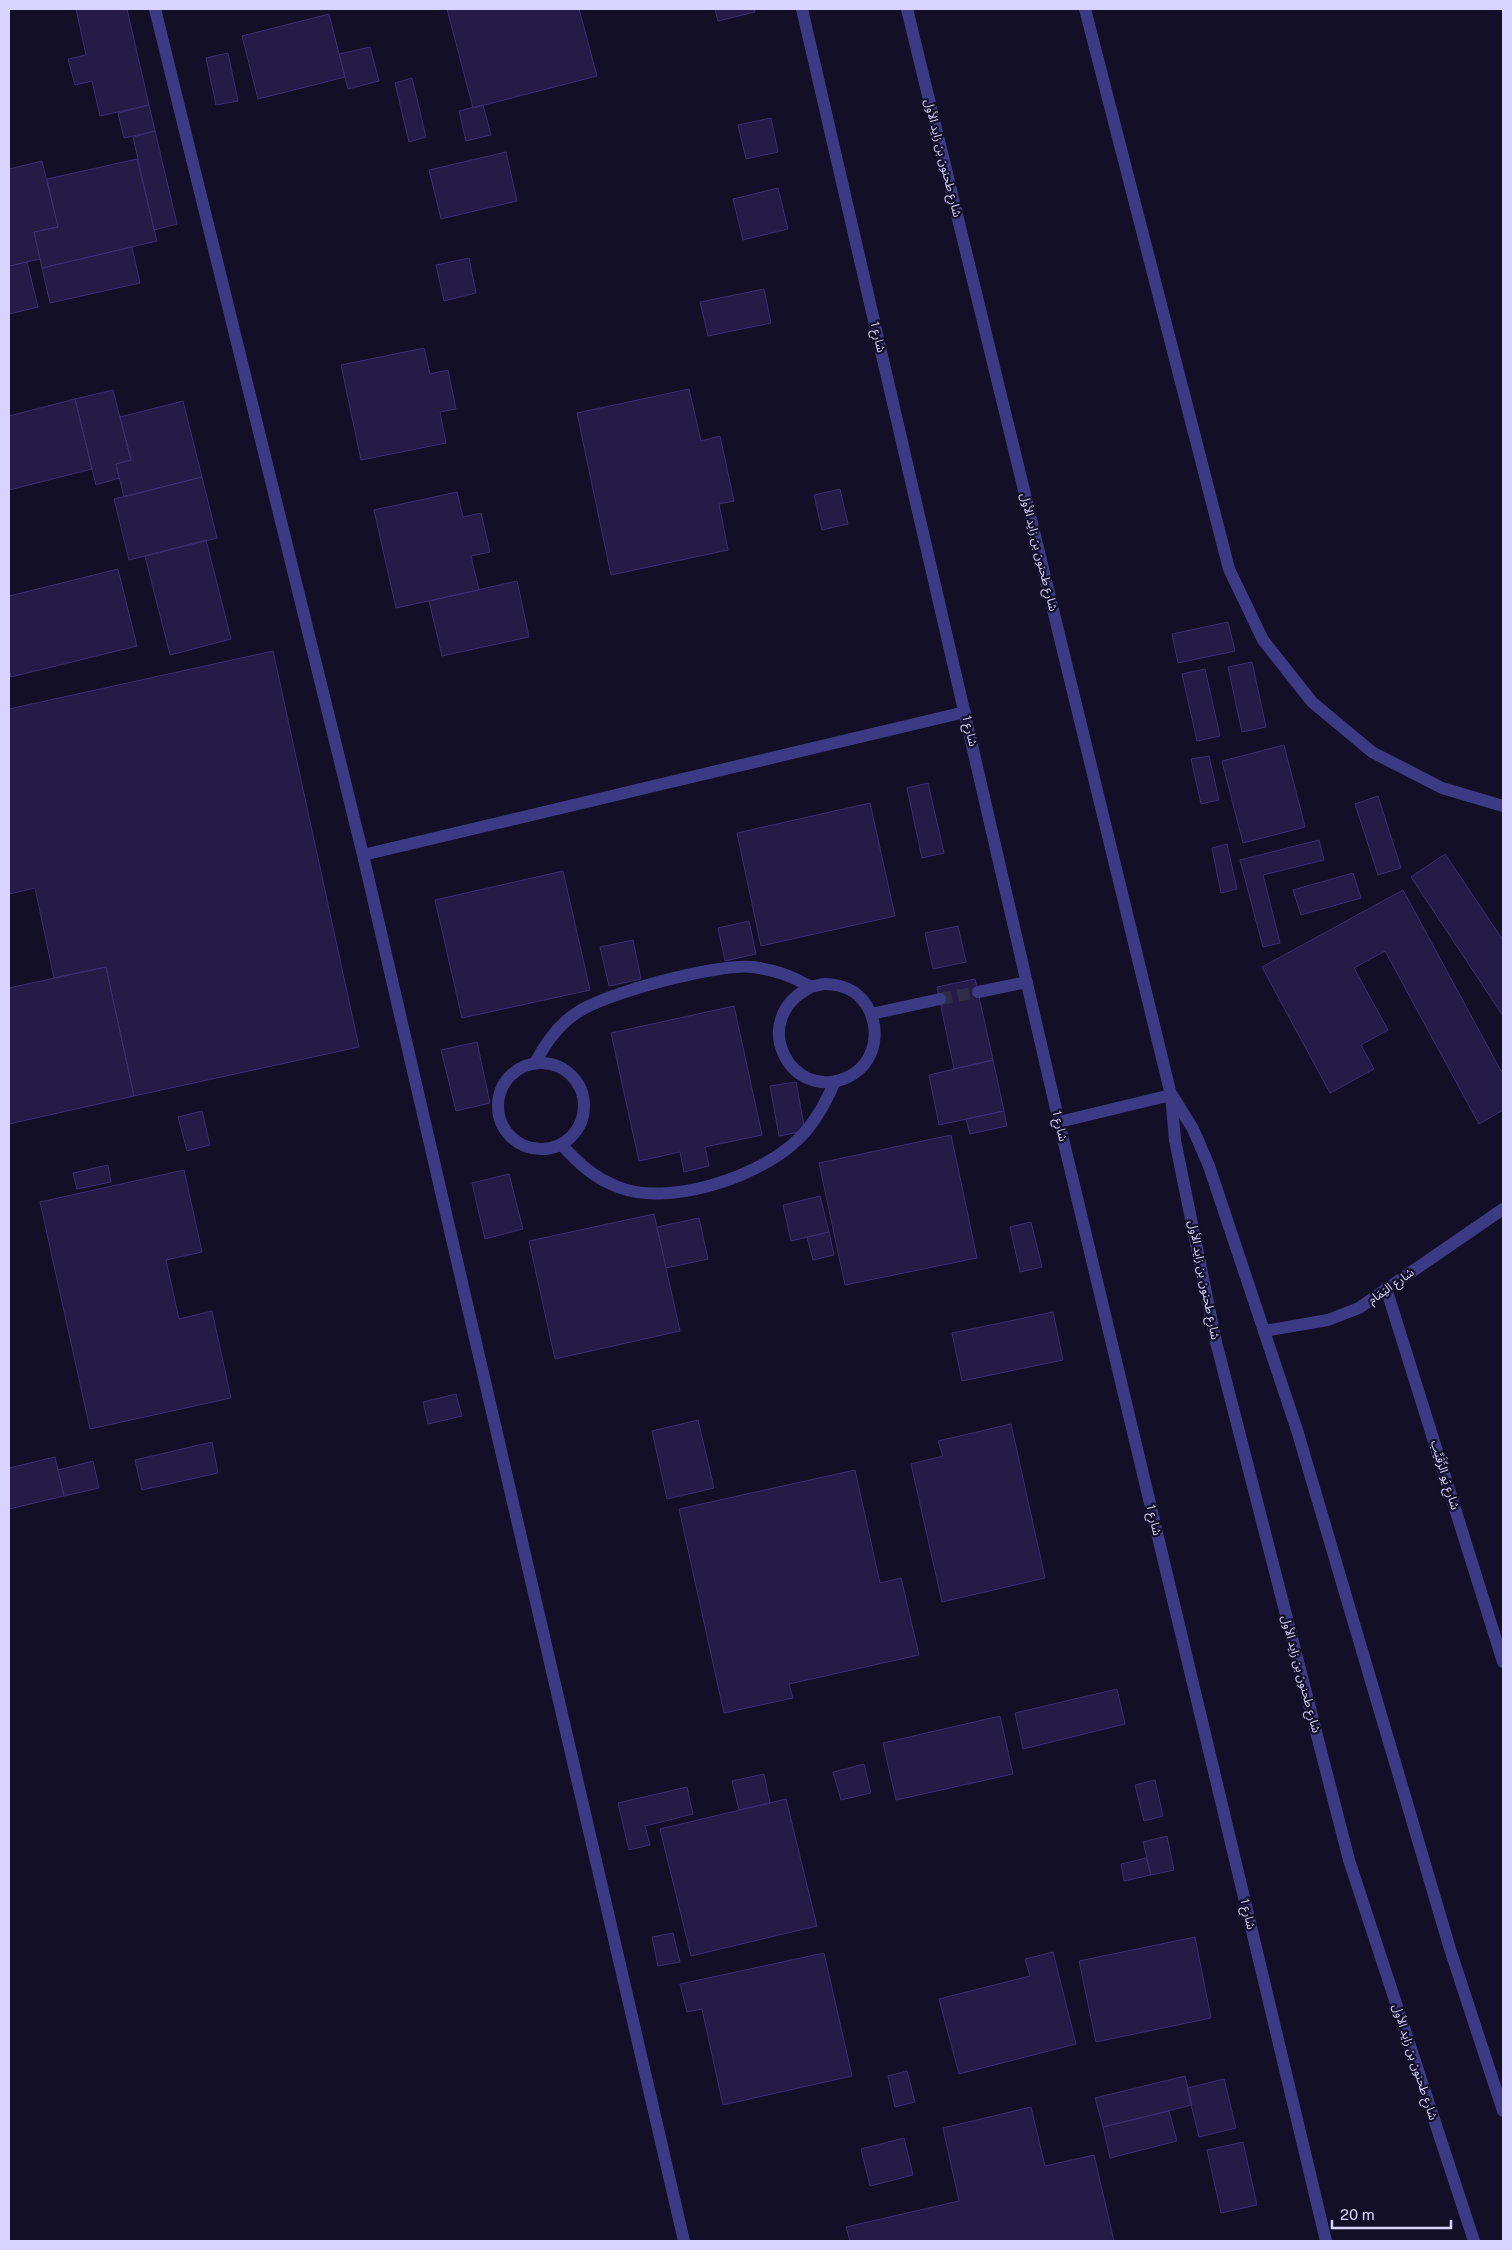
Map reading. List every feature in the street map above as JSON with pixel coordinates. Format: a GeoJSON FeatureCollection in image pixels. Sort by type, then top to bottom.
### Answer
{"type":"FeatureCollection","features":[{"type":"Feature","properties":{"kind":"street"},"geometry":{"type":"LineString","coordinates":[[155,9],[363,855],[684,2241]]}},
{"type":"Feature","properties":{"kind":"street","name":"شارع 1"},"geometry":{"type":"LineString","coordinates":[[802,9],[1059,1122],[1326,2241]]}},
{"type":"Feature","properties":{"kind":"street","name":"شارع طحنون بن زايد الأول"},"geometry":{"type":"LineString","coordinates":[[907,9],[1171,1095],[1176,1147],[1216,1342],[1349,1860],[1474,2241]]}},
{"type":"Feature","properties":{"kind":"street"},"geometry":{"type":"LineString","coordinates":[[1084,9],[1229,568],[1263,640],[1312,702],[1372,752],[1442,788],[1503,806]]}},
{"type":"Feature","properties":{"kind":"street"},"geometry":{"type":"LineString","coordinates":[[363,855],[965,712]]}},
{"type":"Feature","properties":{"kind":"street"},"geometry":{"type":"LineString","coordinates":[[535,1063],[545,1044],[558,1028],[574,1014],[593,1003],[613,995],[711,970],[752,967],[773,971],[811,986],[833,985],[853,992],[864,1002],[871,1014],[875,1028],[875,1043],[870,1057],[861,1068],[849,1077],[835,1082],[820,1082],[807,1078],[794,1070],[785,1059],[780,1045],[778,1031],[781,1016],[788,1003],[798,993],[811,986]]}},
{"type":"Feature","properties":{"kind":"street"},"geometry":{"type":"LineString","coordinates":[[978,992],[1027,982]]}},
{"type":"Feature","properties":{"kind":"street"},"geometry":{"type":"LineString","coordinates":[[871,1014],[940,999]]}},
{"type":"Feature","properties":{"kind":"street"},"geometry":{"type":"LineString","coordinates":[[535,1063],[550,1064],[564,1069],[575,1079],[582,1093],[584,1108],[580,1122],[572,1135],[561,1144],[546,1148],[532,1148],[518,1142],[507,1132],[500,1119],[498,1104],[501,1090],[509,1077],[520,1068],[535,1063]]}},
{"type":"Feature","properties":{"kind":"street"},"geometry":{"type":"LineString","coordinates":[[561,1144],[580,1166],[599,1179],[619,1188],[640,1193],[662,1194],[692,1190],[721,1182],[750,1170],[772,1159],[793,1144],[810,1126],[825,1105],[835,1082]]}},
{"type":"Feature","properties":{"kind":"street"},"geometry":{"type":"LineString","coordinates":[[1059,1122],[1171,1095]]}},
{"type":"Feature","properties":{"kind":"street","name":"شارع طحنون بن زايد الأول"},"geometry":{"type":"LineString","coordinates":[[1171,1095],[1190,1123],[1205,1154],[1297,1430],[1450,1949],[1503,2111]]}},
{"type":"Feature","properties":{"kind":"street","name":"شارع اليَمَام"},"geometry":{"type":"LineString","coordinates":[[1264,1331],[1328,1320],[1359,1308],[1503,1209]]}},
{"type":"Feature","properties":{"kind":"street","name":"شارع يَو الرِّقَيِّب"},"geometry":{"type":"LineString","coordinates":[[1386,1288],[1503,1662]]}},
{"type":"Feature","properties":{"kind":"building"},"geometry":{"type":"Polygon","coordinates":[[[76,9],[127,9],[149,105],[100,116],[92,81],[75,85],[68,59],[86,55],[76,9]]]}},
{"type":"Feature","properties":{"kind":"building"},"geometry":{"type":"Polygon","coordinates":[[[447,9],[579,9],[597,76],[473,108],[447,9]]]}},
{"type":"Feature","properties":{"kind":"building"},"geometry":{"type":"Polygon","coordinates":[[[715,9],[754,9],[755,12],[718,21],[715,9]]]}},
{"type":"Feature","properties":{"kind":"building"},"geometry":{"type":"Polygon","coordinates":[[[329,14],[345,77],[258,99],[242,36],[329,14]]]}},
{"type":"Feature","properties":{"kind":"building"},"geometry":{"type":"Polygon","coordinates":[[[370,47],[379,81],[348,89],[339,54],[370,47]]]}},
{"type":"Feature","properties":{"kind":"building"},"geometry":{"type":"Polygon","coordinates":[[[228,53],[238,101],[216,105],[206,58],[228,53]]]}},
{"type":"Feature","properties":{"kind":"building"},"geometry":{"type":"Polygon","coordinates":[[[412,78],[426,137],[409,142],[395,83],[412,78]]]}},
{"type":"Feature","properties":{"kind":"building"},"geometry":{"type":"Polygon","coordinates":[[[149,105],[155,131],[124,138],[118,113],[149,105]]]}},
{"type":"Feature","properties":{"kind":"building"},"geometry":{"type":"Polygon","coordinates":[[[483,105],[491,135],[466,141],[459,111],[483,105]]]}},
{"type":"Feature","properties":{"kind":"building"},"geometry":{"type":"Polygon","coordinates":[[[771,118],[778,152],[746,159],[738,125],[771,118]]]}},
{"type":"Feature","properties":{"kind":"building"},"geometry":{"type":"Polygon","coordinates":[[[155,131],[177,224],[154,230],[133,137],[155,131]]]}},
{"type":"Feature","properties":{"kind":"building"},"geometry":{"type":"Polygon","coordinates":[[[506,152],[517,201],[441,219],[429,170],[506,152]]]}},
{"type":"Feature","properties":{"kind":"building"},"geometry":{"type":"Polygon","coordinates":[[[137,159],[157,241],[42,268],[34,232],[58,227],[47,179],[137,159]]]}},
{"type":"Feature","properties":{"kind":"building"},"geometry":{"type":"Polygon","coordinates":[[[42,161],[58,227],[34,232],[40,259],[9,266],[9,169],[42,161]]]}},
{"type":"Feature","properties":{"kind":"building"},"geometry":{"type":"Polygon","coordinates":[[[778,188],[788,229],[743,240],[733,199],[778,188]]]}},
{"type":"Feature","properties":{"kind":"building"},"geometry":{"type":"Polygon","coordinates":[[[132,247],[140,283],[50,303],[42,268],[132,247]]]}},
{"type":"Feature","properties":{"kind":"building"},"geometry":{"type":"Polygon","coordinates":[[[469,258],[476,293],[444,301],[436,265],[469,258]]]}},
{"type":"Feature","properties":{"kind":"building"},"geometry":{"type":"Polygon","coordinates":[[[27,262],[38,307],[9,314],[9,266],[27,262]]]}},
{"type":"Feature","properties":{"kind":"building"},"geometry":{"type":"Polygon","coordinates":[[[764,289],[771,323],[708,336],[700,302],[764,289]]]}},
{"type":"Feature","properties":{"kind":"building"},"geometry":{"type":"Polygon","coordinates":[[[424,348],[430,374],[448,370],[456,409],[440,412],[446,443],[361,460],[341,365],[424,348]]]}},
{"type":"Feature","properties":{"kind":"building"},"geometry":{"type":"Polygon","coordinates":[[[689,389],[701,441],[720,436],[734,501],[719,504],[728,550],[611,575],[577,413],[689,389]]]}},
{"type":"Feature","properties":{"kind":"building"},"geometry":{"type":"Polygon","coordinates":[[[113,390],[131,460],[116,464],[119,478],[96,485],[75,399],[113,390]]]}},
{"type":"Feature","properties":{"kind":"building"},"geometry":{"type":"Polygon","coordinates":[[[75,399],[92,469],[9,490],[9,416],[75,399]]]}},
{"type":"Feature","properties":{"kind":"building"},"geometry":{"type":"Polygon","coordinates":[[[183,401],[202,477],[124,497],[116,464],[131,460],[120,417],[183,401]]]}},
{"type":"Feature","properties":{"kind":"building"},"geometry":{"type":"Polygon","coordinates":[[[202,477],[217,538],[129,560],[114,499],[202,477]]]}},
{"type":"Feature","properties":{"kind":"building"},"geometry":{"type":"Polygon","coordinates":[[[840,489],[848,524],[822,530],[814,495],[840,489]]]}},
{"type":"Feature","properties":{"kind":"building"},"geometry":{"type":"Polygon","coordinates":[[[457,492],[463,517],[481,513],[490,552],[471,556],[479,590],[396,608],[374,510],[457,492]]]}},
{"type":"Feature","properties":{"kind":"building"},"geometry":{"type":"Polygon","coordinates":[[[206,540],[231,639],[170,655],[145,556],[206,540]]]}},
{"type":"Feature","properties":{"kind":"building"},"geometry":{"type":"Polygon","coordinates":[[[118,569],[137,646],[11,677],[9,670],[9,596],[118,569]]]}},
{"type":"Feature","properties":{"kind":"building"},"geometry":{"type":"Polygon","coordinates":[[[517,581],[529,637],[442,656],[429,601],[517,581]]]}},
{"type":"Feature","properties":{"kind":"building"},"geometry":{"type":"Polygon","coordinates":[[[1228,622],[1235,651],[1178,663],[1172,634],[1228,622]]]}},
{"type":"Feature","properties":{"kind":"building"},"geometry":{"type":"Polygon","coordinates":[[[273,651],[359,1047],[134,1096],[106,967],[54,978],[35,888],[9,894],[9,709],[273,651]]]}},
{"type":"Feature","properties":{"kind":"building"},"geometry":{"type":"Polygon","coordinates":[[[1252,662],[1266,727],[1242,732],[1228,667],[1252,662]]]}},
{"type":"Feature","properties":{"kind":"building"},"geometry":{"type":"Polygon","coordinates":[[[1205,669],[1220,736],[1197,741],[1182,674],[1205,669]]]}},
{"type":"Feature","properties":{"kind":"building"},"geometry":{"type":"Polygon","coordinates":[[[1284,745],[1305,827],[1243,843],[1222,761],[1284,745]]]}},
{"type":"Feature","properties":{"kind":"building"},"geometry":{"type":"Polygon","coordinates":[[[1209,756],[1219,800],[1201,804],[1191,759],[1209,756]]]}},
{"type":"Feature","properties":{"kind":"building"},"geometry":{"type":"Polygon","coordinates":[[[928,783],[944,853],[922,858],[907,788],[928,783]]]}},
{"type":"Feature","properties":{"kind":"building"},"geometry":{"type":"Polygon","coordinates":[[[1378,796],[1401,868],[1378,875],[1355,804],[1378,796]]]}},
{"type":"Feature","properties":{"kind":"building"},"geometry":{"type":"Polygon","coordinates":[[[870,803],[895,916],[761,946],[737,833],[870,803]]]}},
{"type":"Feature","properties":{"kind":"building"},"geometry":{"type":"Polygon","coordinates":[[[1319,840],[1324,860],[1263,875],[1280,943],[1263,947],[1240,860],[1319,840]]]}},
{"type":"Feature","properties":{"kind":"building"},"geometry":{"type":"Polygon","coordinates":[[[1227,844],[1237,889],[1221,893],[1212,848],[1227,844]]]}},
{"type":"Feature","properties":{"kind":"building"},"geometry":{"type":"Polygon","coordinates":[[[1445,854],[1503,940],[1503,1016],[1411,877],[1445,854]]]}},
{"type":"Feature","properties":{"kind":"building"},"geometry":{"type":"Polygon","coordinates":[[[563,871],[590,990],[462,1018],[435,900],[563,871]]]}},
{"type":"Feature","properties":{"kind":"building"},"geometry":{"type":"Polygon","coordinates":[[[1353,873],[1361,898],[1301,915],[1293,890],[1353,873]]]}},
{"type":"Feature","properties":{"kind":"building"},"geometry":{"type":"Polygon","coordinates":[[[1403,890],[1501,1071],[1503,1070],[1503,1110],[1479,1124],[1385,951],[1354,968],[1388,1030],[1361,1045],[1374,1069],[1330,1093],[1262,967],[1403,890]]]}},
{"type":"Feature","properties":{"kind":"building"},"geometry":{"type":"Polygon","coordinates":[[[749,921],[756,954],[725,961],[718,928],[749,921]]]}},
{"type":"Feature","properties":{"kind":"building"},"geometry":{"type":"Polygon","coordinates":[[[958,926],[966,962],[933,969],[925,933],[958,926]]]}},
{"type":"Feature","properties":{"kind":"building"},"geometry":{"type":"Polygon","coordinates":[[[633,940],[641,979],[609,986],[600,947],[633,940]]]}},
{"type":"Feature","properties":{"kind":"building"},"geometry":{"type":"Polygon","coordinates":[[[106,967],[134,1096],[9,1124],[9,988],[106,967]]]}},
{"type":"Feature","properties":{"kind":"building"},"geometry":{"type":"Polygon","coordinates":[[[975,979],[993,1060],[954,1069],[937,987],[975,979]]]}},
{"type":"Feature","properties":{"kind":"building"},"geometry":{"type":"Polygon","coordinates":[[[734,1006],[762,1135],[705,1147],[709,1166],[684,1172],[680,1152],[639,1161],[611,1033],[734,1006]]]}},
{"type":"Feature","properties":{"kind":"building"},"geometry":{"type":"Polygon","coordinates":[[[477,1042],[490,1103],[456,1111],[441,1050],[477,1042]]]}},
{"type":"Feature","properties":{"kind":"building"},"geometry":{"type":"Polygon","coordinates":[[[993,1060],[1004,1111],[939,1125],[929,1075],[993,1060]]]}},
{"type":"Feature","properties":{"kind":"building"},"geometry":{"type":"Polygon","coordinates":[[[796,1082],[805,1131],[779,1136],[770,1086],[796,1082]]]}},
{"type":"Feature","properties":{"kind":"building"},"geometry":{"type":"Polygon","coordinates":[[[202,1111],[210,1145],[187,1151],[178,1117],[202,1111]]]}},
{"type":"Feature","properties":{"kind":"building"},"geometry":{"type":"Polygon","coordinates":[[[1004,1111],[1007,1126],[970,1134],[966,1119],[1004,1111]]]}},
{"type":"Feature","properties":{"kind":"building"},"geometry":{"type":"Polygon","coordinates":[[[951,1135],[977,1258],[845,1285],[819,1163],[951,1135]]]}},
{"type":"Feature","properties":{"kind":"building"},"geometry":{"type":"Polygon","coordinates":[[[108,1165],[111,1182],[77,1189],[73,1173],[108,1165]]]}},
{"type":"Feature","properties":{"kind":"building"},"geometry":{"type":"Polygon","coordinates":[[[184,1170],[202,1252],[166,1260],[179,1319],[212,1311],[231,1398],[90,1429],[40,1202],[184,1170]]]}},
{"type":"Feature","properties":{"kind":"building"},"geometry":{"type":"Polygon","coordinates":[[[509,1174],[523,1229],[485,1239],[472,1183],[509,1174]]]}},
{"type":"Feature","properties":{"kind":"building"},"geometry":{"type":"Polygon","coordinates":[[[820,1196],[829,1232],[791,1241],[783,1205],[820,1196]]]}},
{"type":"Feature","properties":{"kind":"building"},"geometry":{"type":"Polygon","coordinates":[[[654,1214],[680,1331],[555,1359],[529,1241],[654,1214]]]}},
{"type":"Feature","properties":{"kind":"building"},"geometry":{"type":"Polygon","coordinates":[[[699,1218],[708,1259],[666,1268],[657,1227],[699,1218]]]}},
{"type":"Feature","properties":{"kind":"building"},"geometry":{"type":"Polygon","coordinates":[[[1031,1222],[1042,1267],[1020,1272],[1010,1227],[1031,1222]]]}},
{"type":"Feature","properties":{"kind":"building"},"geometry":{"type":"Polygon","coordinates":[[[829,1232],[834,1255],[813,1260],[807,1237],[829,1232]]]}},
{"type":"Feature","properties":{"kind":"building"},"geometry":{"type":"Polygon","coordinates":[[[1053,1312],[1063,1360],[962,1381],[952,1333],[1053,1312]]]}},
{"type":"Feature","properties":{"kind":"building"},"geometry":{"type":"Polygon","coordinates":[[[456,1394],[462,1416],[428,1424],[423,1402],[456,1394]]]}},
{"type":"Feature","properties":{"kind":"building"},"geometry":{"type":"Polygon","coordinates":[[[698,1420],[714,1488],[667,1499],[652,1431],[698,1420]]]}},
{"type":"Feature","properties":{"kind":"building"},"geometry":{"type":"Polygon","coordinates":[[[1011,1424],[1045,1578],[942,1602],[911,1464],[943,1456],[938,1441],[1011,1424]]]}},
{"type":"Feature","properties":{"kind":"building"},"geometry":{"type":"Polygon","coordinates":[[[212,1442],[218,1473],[142,1490],[135,1460],[212,1442]]]}},
{"type":"Feature","properties":{"kind":"building"},"geometry":{"type":"Polygon","coordinates":[[[55,1457],[64,1496],[9,1509],[9,1468],[55,1457]]]}},
{"type":"Feature","properties":{"kind":"building"},"geometry":{"type":"Polygon","coordinates":[[[93,1461],[99,1488],[64,1496],[58,1470],[93,1461]]]}},
{"type":"Feature","properties":{"kind":"building"},"geometry":{"type":"Polygon","coordinates":[[[855,1470],[880,1583],[901,1578],[919,1655],[789,1684],[793,1698],[724,1713],[679,1509],[855,1470]]]}},
{"type":"Feature","properties":{"kind":"building"},"geometry":{"type":"Polygon","coordinates":[[[1117,1689],[1125,1724],[1023,1749],[1015,1713],[1117,1689]]]}},
{"type":"Feature","properties":{"kind":"building"},"geometry":{"type":"Polygon","coordinates":[[[1000,1716],[1013,1774],[896,1800],[883,1743],[1000,1716]]]}},
{"type":"Feature","properties":{"kind":"building"},"geometry":{"type":"Polygon","coordinates":[[[864,1764],[871,1793],[841,1800],[833,1772],[864,1764]]]}},
{"type":"Feature","properties":{"kind":"building"},"geometry":{"type":"Polygon","coordinates":[[[764,1774],[770,1803],[739,1810],[732,1781],[764,1774]]]}},
{"type":"Feature","properties":{"kind":"building"},"geometry":{"type":"Polygon","coordinates":[[[1155,1780],[1163,1816],[1144,1821],[1135,1785],[1155,1780]]]}},
{"type":"Feature","properties":{"kind":"building"},"geometry":{"type":"Polygon","coordinates":[[[687,1787],[693,1814],[645,1826],[650,1845],[629,1850],[618,1803],[687,1787]]]}},
{"type":"Feature","properties":{"kind":"building"},"geometry":{"type":"Polygon","coordinates":[[[786,1799],[817,1926],[691,1956],[660,1829],[786,1799]]]}},
{"type":"Feature","properties":{"kind":"building"},"geometry":{"type":"Polygon","coordinates":[[[1167,1836],[1174,1870],[1151,1875],[1143,1842],[1167,1836]]]}},
{"type":"Feature","properties":{"kind":"building"},"geometry":{"type":"Polygon","coordinates":[[[1146,1858],[1151,1875],[1124,1881],[1121,1864],[1146,1858]]]}},
{"type":"Feature","properties":{"kind":"building"},"geometry":{"type":"Polygon","coordinates":[[[673,1933],[680,1962],[658,1966],[652,1937],[673,1933]]]}},
{"type":"Feature","properties":{"kind":"building"},"geometry":{"type":"Polygon","coordinates":[[[1195,1937],[1211,2018],[1096,2042],[1079,1961],[1195,1937]]]}},
{"type":"Feature","properties":{"kind":"building"},"geometry":{"type":"Polygon","coordinates":[[[1053,1952],[1076,2044],[959,2074],[939,1999],[1030,1976],[1025,1959],[1053,1952]]]}},
{"type":"Feature","properties":{"kind":"building"},"geometry":{"type":"Polygon","coordinates":[[[824,1953],[852,2076],[723,2105],[702,2009],[687,2012],[680,1984],[824,1953]]]}},
{"type":"Feature","properties":{"kind":"building"},"geometry":{"type":"Polygon","coordinates":[[[907,2071],[915,2102],[895,2107],[888,2076],[907,2071]]]}},
{"type":"Feature","properties":{"kind":"building"},"geometry":{"type":"Polygon","coordinates":[[[1185,2076],[1192,2105],[1103,2127],[1095,2098],[1185,2076]]]}},
{"type":"Feature","properties":{"kind":"building"},"geometry":{"type":"Polygon","coordinates":[[[1224,2079],[1236,2128],[1199,2137],[1187,2088],[1224,2079]]]}},
{"type":"Feature","properties":{"kind":"building"},"geometry":{"type":"Polygon","coordinates":[[[1031,2107],[1045,2166],[1094,2155],[1114,2241],[850,2241],[846,2227],[959,2201],[943,2128],[1031,2107]]]}},
{"type":"Feature","properties":{"kind":"building"},"geometry":{"type":"Polygon","coordinates":[[[1169,2111],[1177,2141],[1110,2158],[1103,2127],[1169,2111]]]}},
{"type":"Feature","properties":{"kind":"building"},"geometry":{"type":"Polygon","coordinates":[[[904,2138],[913,2175],[870,2186],[861,2149],[904,2138]]]}},
{"type":"Feature","properties":{"kind":"building"},"geometry":{"type":"Polygon","coordinates":[[[1243,2142],[1257,2205],[1221,2213],[1207,2150],[1243,2142]]]}},
{"type":"Feature","properties":{"kind":"tunnel"},"geometry":{"type":"LineString","coordinates":[[940,999],[978,992]]}}]}
